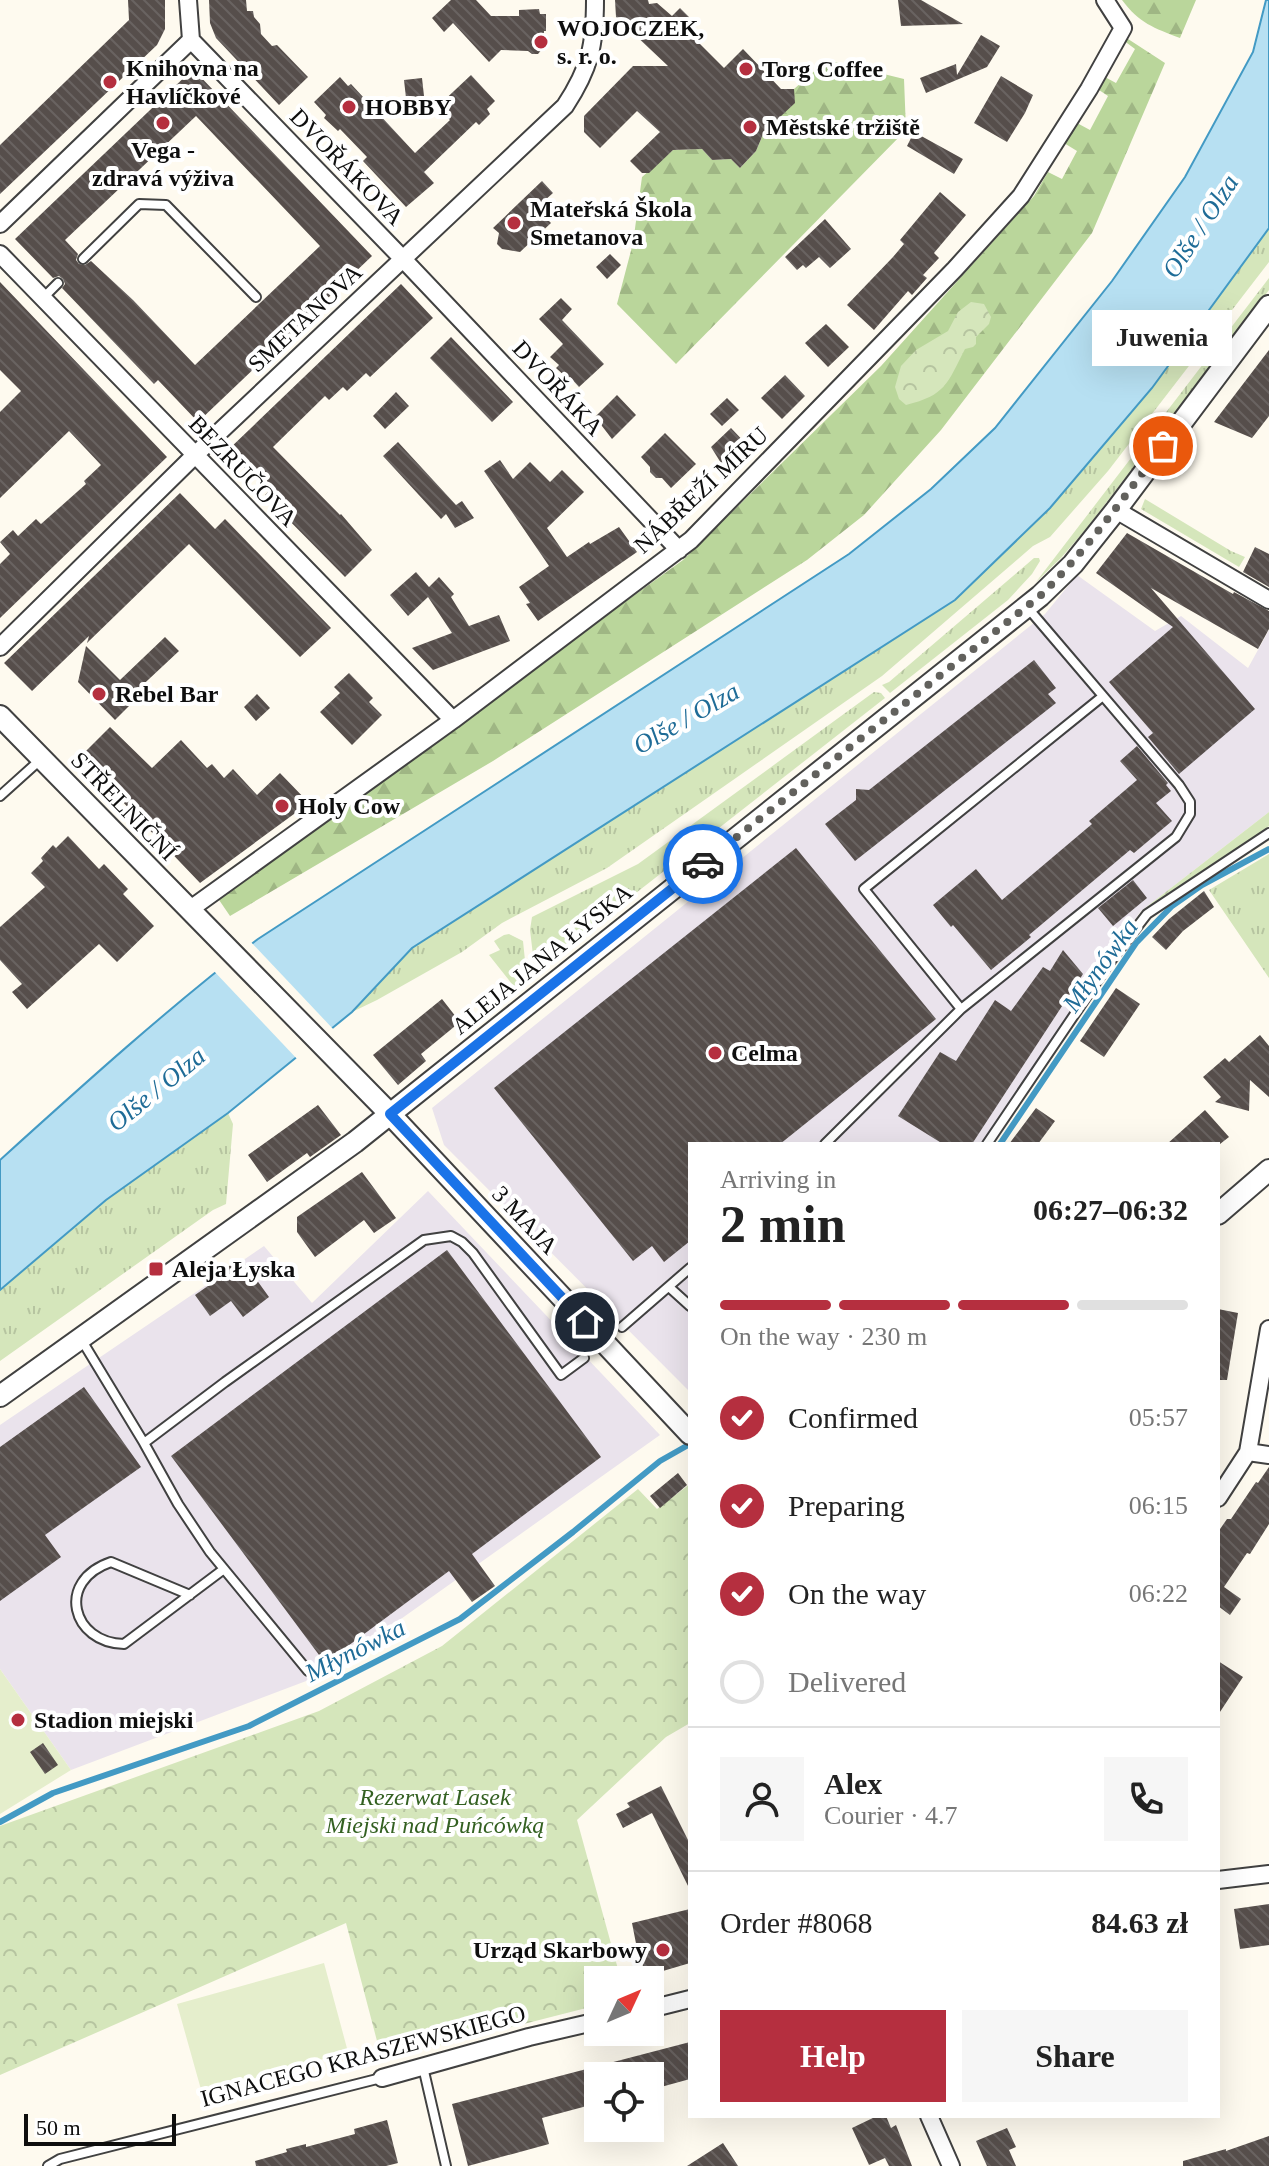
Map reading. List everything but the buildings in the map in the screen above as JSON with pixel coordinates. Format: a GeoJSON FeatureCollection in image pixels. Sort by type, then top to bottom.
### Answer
{"type":"FeatureCollection","features":[{"type":"Feature","properties":{"kind":"street"},"geometry":{"type":"LineString","coordinates":[[0,224],[191,40],[188,0]]}},
{"type":"Feature","properties":{"kind":"street","name":"SMETANOVA"},"geometry":{"type":"LineString","coordinates":[[0,647],[195,455],[565,106],[581,81],[588,62],[595,29],[595,0]]}},
{"type":"Feature","properties":{"kind":"street","name":"NÁBŘEŽÍ MÍRU"},"geometry":{"type":"LineString","coordinates":[[189,910],[453,720],[679,550],[944,281],[1021,196],[1089,89],[1123,28],[1105,0]]}},
{"type":"Feature","properties":{"kind":"street","name":"DVOŘÁKOVA"},"geometry":{"type":"LineString","coordinates":[[191,40],[402,258]]}},
{"type":"Feature","properties":{"kind":"street","name":"BEZRUČOVA"},"geometry":{"type":"LineString","coordinates":[[0,254],[453,720]]}},
{"type":"Feature","properties":{"kind":"street","name":"DVOŘÁKA"},"geometry":{"type":"LineString","coordinates":[[402,258],[679,550]]}},
{"type":"Feature","properties":{"kind":"street","name":"ALEJA JANA ŁYSKA"},"geometry":{"type":"LineString","coordinates":[[0,1396],[334,1158],[1026,607],[1073,564],[1269,306]]}},
{"type":"Feature","properties":{"kind":"street"},"geometry":{"type":"LineString","coordinates":[[1116,510],[1269,600]]}},
{"type":"Feature","properties":{"kind":"street","name":"STŘELNIČNÍ"},"geometry":{"type":"LineString","coordinates":[[0,716],[353,1078]]}},
{"type":"Feature","properties":{"kind":"street","name":"3 MAJA"},"geometry":{"type":"LineString","coordinates":[[353,1078],[688,1432]]}},
{"type":"Feature","properties":{"kind":"street"},"geometry":{"type":"LineString","coordinates":[[1220,1212],[1269,1170]]}},
{"type":"Feature","properties":{"kind":"street"},"geometry":{"type":"LineString","coordinates":[[1220,1495],[1248,1452],[1269,1329]]}},
{"type":"Feature","properties":{"kind":"street"},"geometry":{"type":"LineString","coordinates":[[1248,1452],[1269,1455]]}},
{"type":"Feature","properties":{"kind":"street"},"geometry":{"type":"LineString","coordinates":[[1220,1880],[1269,1874]]}},
{"type":"Feature","properties":{"kind":"street"},"geometry":{"type":"LineString","coordinates":[[664,2006],[688,2000]]}},
{"type":"Feature","properties":{"kind":"street","name":"IGNACEGO KRASZEWSKIEGO"},"geometry":{"type":"LineString","coordinates":[[382,2078],[584,2024]]}},
{"type":"Feature","properties":{"kind":"street"},"geometry":{"type":"LineString","coordinates":[[930,2118],[951,2166]]}},
{"type":"Feature","properties":{"kind":"lane"},"geometry":{"type":"LineString","coordinates":[[83,259],[139,204],[166,205],[256,297]]}},
{"type":"Feature","properties":{"kind":"lane"},"geometry":{"type":"LineString","coordinates":[[43,298],[58,283]]}},
{"type":"Feature","properties":{"kind":"lane"},"geometry":{"type":"LineString","coordinates":[[827,1142],[961,1009],[1176,837],[1190,814],[1190,802],[1179,785],[1026,607]]}},
{"type":"Feature","properties":{"kind":"lane"},"geometry":{"type":"LineString","coordinates":[[961,1009],[864,889],[1103,696]]}},
{"type":"Feature","properties":{"kind":"lane"},"geometry":{"type":"LineString","coordinates":[[0,796],[41,759]]}},
{"type":"Feature","properties":{"kind":"lane"},"geometry":{"type":"LineString","coordinates":[[988,1142],[1110,962],[1147,914],[1269,833]]}},
{"type":"Feature","properties":{"kind":"lane"},"geometry":{"type":"LineString","coordinates":[[144,1443],[424,1240],[451,1236],[462,1242],[561,1375],[584,1358]]}},
{"type":"Feature","properties":{"kind":"lane"},"geometry":{"type":"LineString","coordinates":[[622,1327],[688,1270]]}},
{"type":"Feature","properties":{"kind":"lane"},"geometry":{"type":"LineString","coordinates":[[669,1287],[688,1304]]}},
{"type":"Feature","properties":{"kind":"lane"},"geometry":{"type":"LineString","coordinates":[[81,1339],[178,1504],[224,1569],[308,1671]]}},
{"type":"Feature","properties":{"kind":"lane"},"geometry":{"type":"LineString","coordinates":[[190,1595],[111,1562],[97,1567],[85,1578],[77,1589],[76,1601],[79,1617],[94,1634],[108,1644],[124,1644],[190,1595],[224,1569]]}},
{"type":"Feature","properties":{"kind":"lane"},"geometry":{"type":"LineString","coordinates":[[423,2067],[446,2166]]}},
{"type":"Feature","properties":{"kind":"lane","name":"IGNACEGO KRASZEWSKIEGO"},"geometry":{"type":"LineString","coordinates":[[48,2166],[60,2159],[382,2078]]}},
{"type":"Feature","properties":{"kind":"shaded area"},"geometry":{"type":"Polygon","coordinates":[[[1077,575],[1155,631],[1181,616],[1248,668],[1269,630],[1269,812],[1140,912],[984,1142],[688,1142],[688,1390],[444,1145],[432,1108],[1045,614],[1077,575]]]}},
{"type":"Feature","properties":{"kind":"shaded area"},"geometry":{"type":"Polygon","coordinates":[[[428,1191],[660,1435],[322,1675],[71,1770],[0,1669],[0,1425],[264,1246],[312,1303],[428,1191]]]}},
{"type":"Feature","properties":{"kind":"green space"},"geometry":{"type":"Polygon","coordinates":[[[1122,0],[1196,0],[1180,38],[1148,24],[1122,0]]]}},
{"type":"Feature","properties":{"kind":"green space"},"geometry":{"type":"Polygon","coordinates":[[[1125,37],[1165,63],[1092,233],[941,430],[864,515],[807,560],[493,761],[230,916],[217,897],[683,560],[881,366],[1034,196],[1048,172],[1062,179],[1077,151],[1064,143],[1077,123],[1090,130],[1108,96],[1096,88],[1103,76],[1116,83],[1135,49],[1123,40],[1125,37]]]}},
{"type":"Feature","properties":{"kind":"green space"},"geometry":{"type":"Polygon","coordinates":[[[827,60],[904,79],[906,130],[676,364],[617,304],[633,243],[642,177],[673,150],[702,149],[712,160],[731,159],[740,168],[756,151],[764,132],[794,103],[794,89],[827,60]]]}},
{"type":"Feature","properties":{"kind":"green space"},"geometry":{"type":"Polygon","coordinates":[[[1269,228],[1269,262],[1108,471],[1050,537],[1033,546],[882,676],[607,868],[502,923],[462,952],[352,1012],[412,948],[955,600],[1050,508],[1152,388],[1269,228]]]}},
{"type":"Feature","properties":{"kind":"green space"},"geometry":{"type":"Polygon","coordinates":[[[1269,278],[1269,290],[1086,529],[1036,582],[1269,278]]]}},
{"type":"Feature","properties":{"kind":"green space"},"geometry":{"type":"Polygon","coordinates":[[[971,302],[984,304],[991,317],[989,324],[976,337],[976,344],[965,349],[938,392],[906,405],[899,399],[895,387],[901,366],[916,350],[948,331],[958,312],[971,302]]]}},
{"type":"Feature","properties":{"kind":"green space"},"geometry":{"type":"Polygon","coordinates":[[[1145,499],[1245,557],[1239,567],[1141,509],[1145,499]]]}},
{"type":"Feature","properties":{"kind":"green space"},"geometry":{"type":"Polygon","coordinates":[[[1034,558],[1040,561],[1032,574],[1008,600],[890,693],[882,685],[889,682],[1034,558]]]}},
{"type":"Feature","properties":{"kind":"green space"},"geometry":{"type":"Polygon","coordinates":[[[874,692],[881,693],[885,698],[535,972],[530,930],[532,917],[638,864],[874,692]]]}},
{"type":"Feature","properties":{"kind":"green space"},"geometry":{"type":"Polygon","coordinates":[[[1269,812],[1269,826],[1140,912],[1269,812]]]}},
{"type":"Feature","properties":{"kind":"green space"},"geometry":{"type":"Polygon","coordinates":[[[1269,854],[1269,978],[1209,890],[1269,854]]]}},
{"type":"Feature","properties":{"kind":"green space"},"geometry":{"type":"Polygon","coordinates":[[[509,934],[523,941],[527,980],[516,989],[489,955],[500,950],[494,941],[509,934]]]}},
{"type":"Feature","properties":{"kind":"green space"},"geometry":{"type":"Polygon","coordinates":[[[228,1113],[233,1124],[226,1204],[213,1210],[0,1361],[0,1290],[106,1200],[228,1113]]]}},
{"type":"Feature","properties":{"kind":"green space","name":"Rezerwat Lasek Miejski nad Puńcówką"},"geometry":{"type":"Polygon","coordinates":[[[688,1486],[688,1724],[666,1737],[577,1820],[617,1966],[584,1966],[584,2009],[382,2060],[346,1923],[0,2075],[0,1826],[319,1711],[442,1646],[638,1489],[657,1509],[688,1486]]]}},
{"type":"Feature","properties":{"kind":"green space","name":"Stadion miejski"},"geometry":{"type":"Polygon","coordinates":[[[0,1669],[71,1770],[0,1814],[0,1669]]]}},
{"type":"Feature","properties":{"kind":"green space"},"geometry":{"type":"Polygon","coordinates":[[[324,1963],[348,2052],[202,2093],[177,2004],[324,1963]]]}},
{"type":"Feature","properties":{"kind":"water","name":"Olše / Olza"},"geometry":{"type":"Polygon","coordinates":[[[1266,0],[1269,0],[1269,228],[1152,388],[1050,508],[955,600],[412,948],[352,1012],[228,1113],[106,1200],[0,1290],[0,1160],[127,1047],[258,939],[849,554],[931,489],[995,428],[1112,281],[1185,177],[1253,52],[1266,0]]]}},
{"type":"Feature","properties":{"kind":"pier"},"geometry":{"type":"Polygon","coordinates":[[[249,940],[335,1031],[299,1061],[212,969],[249,940]]]}},
{"type":"Feature","properties":{"kind":"waterway","name":"Młynówka"},"geometry":{"type":"LineString","coordinates":[[1001,1142],[1136,943],[1172,906],[1202,885],[1269,849]]}},
{"type":"Feature","properties":{"kind":"waterway","name":"Młynówka"},"geometry":{"type":"LineString","coordinates":[[0,1822],[53,1793],[249,1726],[460,1619],[660,1461],[688,1445]]}},
{"type":"Feature","properties":{"kind":"way so far"},"geometry":{"type":"LineString","coordinates":[[703,864],[1040,596],[1073,564],[1163,446]]}},
{"type":"Feature","properties":{"kind":"place","name":"WOJOCZEK, s. r. o."},"geometry":{"type":"Point","coordinates":[541,42]}},
{"type":"Feature","properties":{"kind":"place","name":"Torg Coffee"},"geometry":{"type":"Point","coordinates":[746,69]}},
{"type":"Feature","properties":{"kind":"place","name":"Knihovna na Havlíčkové"},"geometry":{"type":"Point","coordinates":[110,82]}},
{"type":"Feature","properties":{"kind":"place","name":"HOBBY"},"geometry":{"type":"Point","coordinates":[349,107]}},
{"type":"Feature","properties":{"kind":"place","name":"Vega - zdravá výživa"},"geometry":{"type":"Point","coordinates":[163,123]}},
{"type":"Feature","properties":{"kind":"place","name":"Městské tržiště"},"geometry":{"type":"Point","coordinates":[750,127]}},
{"type":"Feature","properties":{"kind":"place","name":"Mateřská Škola Smetanova"},"geometry":{"type":"Point","coordinates":[514,223]}},
{"type":"Feature","properties":{"kind":"place","name":"Juwenia"},"geometry":{"type":"Point","coordinates":[1163,446]}},
{"type":"Feature","properties":{"kind":"place","name":"Rebel Bar"},"geometry":{"type":"Point","coordinates":[99,694]}},
{"type":"Feature","properties":{"kind":"place","name":"Holy Cow"},"geometry":{"type":"Point","coordinates":[282,806]}},
{"type":"Feature","properties":{"kind":"place","name":"Celma"},"geometry":{"type":"Point","coordinates":[715,1053]}},
{"type":"Feature","properties":{"kind":"place","name":"Aleja Łyska"},"geometry":{"type":"Point","coordinates":[156,1269]}},
{"type":"Feature","properties":{"kind":"place","name":"Stadion miejski"},"geometry":{"type":"Point","coordinates":[18,1720]}},
{"type":"Feature","properties":{"kind":"place","name":"Urząd Skarbowy"},"geometry":{"type":"Point","coordinates":[663,1950]}},
{"type":"Feature","properties":{"kind":"route"},"geometry":{"type":"LineString","coordinates":[[585,1322],[390,1114],[703,864]]}}]}
